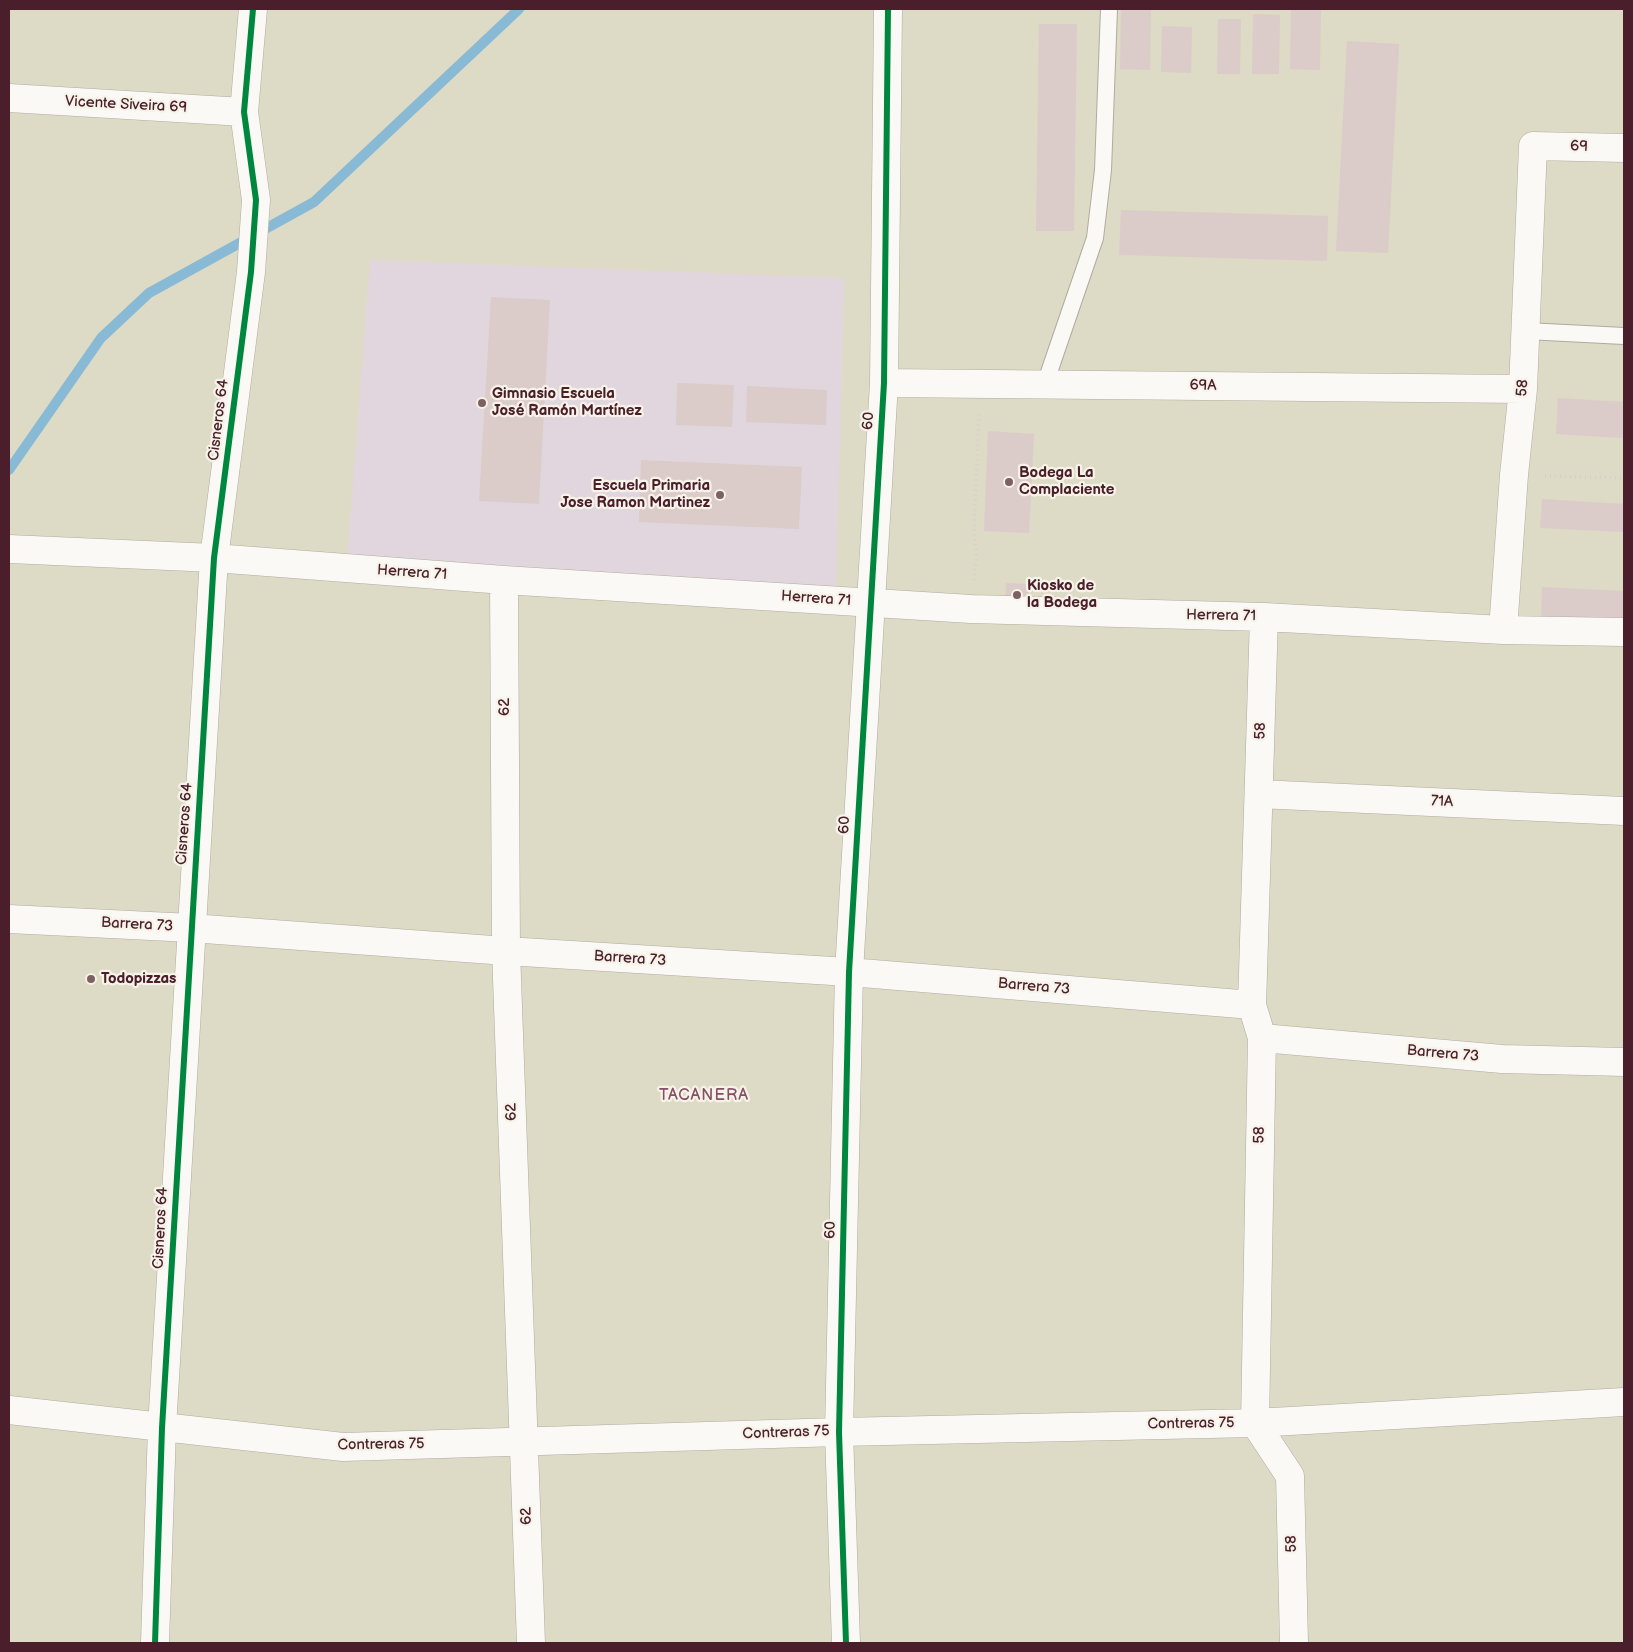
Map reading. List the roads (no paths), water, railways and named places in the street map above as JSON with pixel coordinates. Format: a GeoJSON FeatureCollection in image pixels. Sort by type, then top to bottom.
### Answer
{"type":"FeatureCollection","features":[{"type":"Feature","properties":{"kind":"street","name":"Cisneros 64"},"geometry":{"type":"LineString","coordinates":[[155,1643],[162,1428],[214,558],[251,272],[256,200],[244,112],[253,9]]}},
{"type":"Feature","properties":{"kind":"street","name":"60"},"geometry":{"type":"LineString","coordinates":[[846,1643],[839,1432],[849,972],[884,383],[888,9]]}},
{"type":"Feature","properties":{"kind":"street","name":"Vicente Siveira 69"},"geometry":{"type":"LineString","coordinates":[[9,98],[244,112]]}},
{"type":"Feature","properties":{"kind":"street","name":"69"},"geometry":{"type":"LineString","coordinates":[[1533,146],[1624,148]]}},
{"type":"Feature","properties":{"kind":"street","name":"58"},"geometry":{"type":"LineString","coordinates":[[1503,630],[1514,475],[1523,389],[1533,146]]}},
{"type":"Feature","properties":{"kind":"street","name":"69A"},"geometry":{"type":"LineString","coordinates":[[884,383],[1523,389]]}},
{"type":"Feature","properties":{"kind":"street","name":"Herrera 71"},"geometry":{"type":"LineString","coordinates":[[9,549],[214,558],[504,580],[971,609],[1264,617],[1503,630],[1624,632]]}},
{"type":"Feature","properties":{"kind":"street","name":"62"},"geometry":{"type":"LineString","coordinates":[[504,580],[506,951],[532,1643]]}},
{"type":"Feature","properties":{"kind":"street","name":"58"},"geometry":{"type":"LineString","coordinates":[[1264,617],[1252,1004],[1262,1038],[1255,1423],[1290,1476],[1294,1643]]}},
{"type":"Feature","properties":{"kind":"street","name":"71A"},"geometry":{"type":"LineString","coordinates":[[1259,794],[1624,810]]}},
{"type":"Feature","properties":{"kind":"street","name":"Barrera 73"},"geometry":{"type":"LineString","coordinates":[[9,918],[191,928],[506,951],[849,972],[1252,1004]]}},
{"type":"Feature","properties":{"kind":"street","name":"Barrera 73"},"geometry":{"type":"LineString","coordinates":[[1262,1038],[1502,1059],[1624,1062]]}},
{"type":"Feature","properties":{"kind":"street","name":"Contreras 75"},"geometry":{"type":"LineString","coordinates":[[9,1410],[343,1447],[839,1432],[1255,1423],[1624,1402]]}},
{"type":"Feature","properties":{"kind":"lane"},"geometry":{"type":"LineString","coordinates":[[1045,384],[1094,238],[1103,170],[1108,9]]}},
{"type":"Feature","properties":{"kind":"lane"},"geometry":{"type":"LineString","coordinates":[[1526,331],[1624,336]]}},
{"type":"Feature","properties":{"kind":"waterway"},"geometry":{"type":"LineString","coordinates":[[9,470],[101,338],[149,293],[314,202],[519,9]]}},
{"type":"Feature","properties":{"kind":"place","name":"Gimnasio Escuela José Ramón Martínez"},"geometry":{"type":"Point","coordinates":[482,403]}},
{"type":"Feature","properties":{"kind":"place","name":"Bodega La Complaciente"},"geometry":{"type":"Point","coordinates":[1009,482]}},
{"type":"Feature","properties":{"kind":"place","name":"Escuela Primaria Jose Ramon Martinez"},"geometry":{"type":"Point","coordinates":[720,495]}},
{"type":"Feature","properties":{"kind":"place","name":"Kiosko de la Bodega"},"geometry":{"type":"Point","coordinates":[1017,595]}},
{"type":"Feature","properties":{"kind":"place","name":"Todopizzas"},"geometry":{"type":"Point","coordinates":[91,979]}},
{"type":"Feature","properties":{"kind":"district","name":"TACANERA"},"geometry":{"type":"Point","coordinates":[704,1096]}}]}
